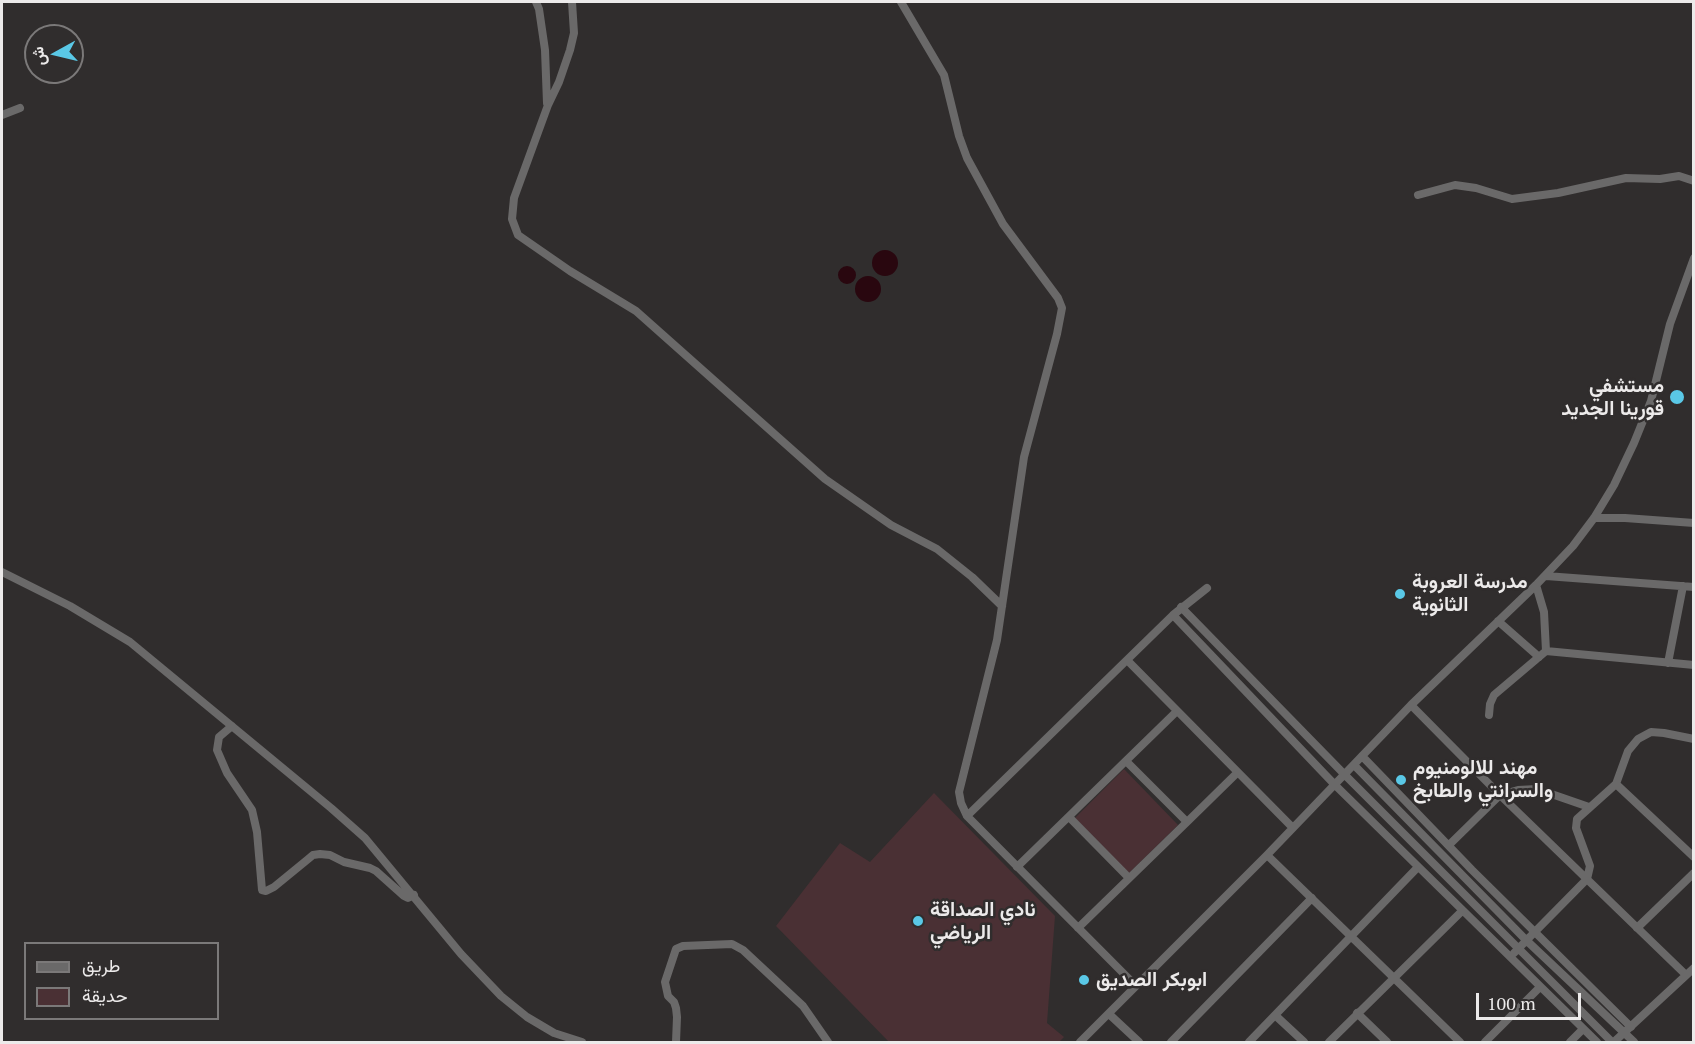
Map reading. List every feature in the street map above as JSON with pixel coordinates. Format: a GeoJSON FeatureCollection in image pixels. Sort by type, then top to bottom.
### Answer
{"type":"FeatureCollection","features":[{"type":"Feature","properties":{"kind":"street"},"geometry":{"type":"LineString","coordinates":[[536,2],[545,50],[548,105]]}},
{"type":"Feature","properties":{"kind":"street"},"geometry":{"type":"LineString","coordinates":[[572,2],[574,33],[559,82],[548,105],[514,198],[512,219],[518,235],[570,272],[636,310],[825,478],[891,525],[937,549],[972,577],[1002,606]]}},
{"type":"Feature","properties":{"kind":"street"},"geometry":{"type":"LineString","coordinates":[[901,2],[944,75],[959,136],[967,158],[1003,224],[1058,298],[1062,308],[1024,457],[997,640],[958,792],[967,816],[1136,986]]}},
{"type":"Feature","properties":{"kind":"street"},"geometry":{"type":"LineString","coordinates":[[2,115],[20,108]]}},
{"type":"Feature","properties":{"kind":"street"},"geometry":{"type":"LineString","coordinates":[[1418,195],[1455,185],[1476,188],[1512,199],[1521,199],[1626,178],[1660,179],[1679,176],[1694,181]]}},
{"type":"Feature","properties":{"kind":"street"},"geometry":{"type":"LineString","coordinates":[[1080,1042],[1267,855],[1411,705],[1546,576],[1573,546],[1594,518],[1614,485],[1634,443],[1651,401],[1670,324],[1694,258]]}},
{"type":"Feature","properties":{"kind":"street"},"geometry":{"type":"LineString","coordinates":[[1594,518],[1694,523]]}},
{"type":"Feature","properties":{"kind":"street"},"geometry":{"type":"LineString","coordinates":[[2,572],[70,606],[130,642],[365,838],[461,954],[501,996],[527,1017],[554,1033],[569,1041],[582,1042]]}},
{"type":"Feature","properties":{"kind":"street"},"geometry":{"type":"LineString","coordinates":[[1546,576],[1694,587]]}},
{"type":"Feature","properties":{"kind":"street"},"geometry":{"type":"LineString","coordinates":[[1536,585],[1544,612],[1546,651]]}},
{"type":"Feature","properties":{"kind":"street"},"geometry":{"type":"LineString","coordinates":[[1668,663],[1683,586]]}},
{"type":"Feature","properties":{"kind":"street"},"geometry":{"type":"LineString","coordinates":[[967,816],[1181,607],[1207,588]]}},
{"type":"Feature","properties":{"kind":"street"},"geometry":{"type":"LineString","coordinates":[[1181,607],[1517,949],[1613,1042],[1694,968]]}},
{"type":"Feature","properties":{"kind":"street"},"geometry":{"type":"LineString","coordinates":[[1173,615],[1335,785],[1597,1042]]}},
{"type":"Feature","properties":{"kind":"street"},"geometry":{"type":"LineString","coordinates":[[1498,621],[1539,657]]}},
{"type":"Feature","properties":{"kind":"street"},"geometry":{"type":"LineString","coordinates":[[1489,715],[1494,695],[1546,651],[1694,665]]}},
{"type":"Feature","properties":{"kind":"street"},"geometry":{"type":"LineString","coordinates":[[1127,660],[1293,828]]}},
{"type":"Feature","properties":{"kind":"street"},"geometry":{"type":"LineString","coordinates":[[1411,705],[1500,795],[1686,975]]}},
{"type":"Feature","properties":{"kind":"street"},"geometry":{"type":"LineString","coordinates":[[1017,867],[1177,711]]}},
{"type":"Feature","properties":{"kind":"street"},"geometry":{"type":"LineString","coordinates":[[232,726],[219,737],[217,750],[227,773],[252,810],[262,890],[268,891],[313,855],[320,854],[370,868],[404,896],[408,898],[414,895]]}},
{"type":"Feature","properties":{"kind":"street"},"geometry":{"type":"LineString","coordinates":[[1509,957],[1587,879],[1590,866],[1575,823],[1580,814],[1616,784],[1628,751],[1644,735],[1651,732],[1694,739]]}},
{"type":"Feature","properties":{"kind":"street"},"geometry":{"type":"LineString","coordinates":[[1362,756],[1534,932],[1631,1027]]}},
{"type":"Feature","properties":{"kind":"street"},"geometry":{"type":"LineString","coordinates":[[1126,761],[1187,822]]}},
{"type":"Feature","properties":{"kind":"street"},"geometry":{"type":"LineString","coordinates":[[1354,765],[1526,940],[1635,1042]]}},
{"type":"Feature","properties":{"kind":"street"},"geometry":{"type":"LineString","coordinates":[[1078,928],[1237,773]]}},
{"type":"Feature","properties":{"kind":"street"},"geometry":{"type":"LineString","coordinates":[[1616,784],[1694,857]]}},
{"type":"Feature","properties":{"kind":"street"},"geometry":{"type":"LineString","coordinates":[[1449,845],[1500,795],[1518,790],[1537,789],[1589,807]]}},
{"type":"Feature","properties":{"kind":"street"},"geometry":{"type":"LineString","coordinates":[[1069,817],[1130,878]]}},
{"type":"Feature","properties":{"kind":"street"},"geometry":{"type":"LineString","coordinates":[[1267,855],[1460,1042]]}},
{"type":"Feature","properties":{"kind":"street"},"geometry":{"type":"LineString","coordinates":[[1249,1042],[1418,867]]}},
{"type":"Feature","properties":{"kind":"street"},"geometry":{"type":"LineString","coordinates":[[1637,928],[1694,873]]}},
{"type":"Feature","properties":{"kind":"street"},"geometry":{"type":"LineString","coordinates":[[1171,1042],[1312,898]]}},
{"type":"Feature","properties":{"kind":"street"},"geometry":{"type":"LineString","coordinates":[[1329,1042],[1462,911]]}},
{"type":"Feature","properties":{"kind":"street"},"geometry":{"type":"LineString","coordinates":[[676,1042],[676,1008],[668,996],[665,982],[676,949],[683,946],[732,944],[743,950],[803,1006],[828,1042]]}},
{"type":"Feature","properties":{"kind":"street"},"geometry":{"type":"LineString","coordinates":[[1485,1042],[1539,987]]}},
{"type":"Feature","properties":{"kind":"street"},"geometry":{"type":"LineString","coordinates":[[1357,1013],[1387,1042]]}},
{"type":"Feature","properties":{"kind":"street"},"geometry":{"type":"LineString","coordinates":[[1108,1014],[1139,1042]]}},
{"type":"Feature","properties":{"kind":"street"},"geometry":{"type":"LineString","coordinates":[[1276,1016],[1304,1042]]}},
{"type":"Feature","properties":{"kind":"street"},"geometry":{"type":"LineString","coordinates":[[1570,1042],[1583,1029]]}},
{"type":"Feature","properties":{"kind":"green space"},"geometry":{"type":"Polygon","coordinates":[[[1124,769],[1178,825],[1129,873],[1075,818],[1124,769]]]}},
{"type":"Feature","properties":{"kind":"green space","name":"نادي الصداقة الرياضي"},"geometry":{"type":"Polygon","coordinates":[[[934,793],[1055,916],[1047,1023],[1064,1037],[1059,1042],[889,1042],[776,926],[840,843],[870,862],[934,793]]]}},
{"type":"Feature","properties":{"kind":"shaded area"},"geometry":{"type":"Polygon","coordinates":[[[885,250],[894,254],[898,263],[894,272],[885,276],[876,272],[872,263],[876,254],[885,250]]]}},
{"type":"Feature","properties":{"kind":"shaded area"},"geometry":{"type":"Polygon","coordinates":[[[847,266],[853,269],[856,275],[853,281],[847,284],[841,281],[838,275],[841,269],[847,266]]]}},
{"type":"Feature","properties":{"kind":"shaded area"},"geometry":{"type":"Polygon","coordinates":[[[868,276],[877,280],[881,289],[877,298],[868,302],[859,298],[855,289],[859,280],[868,276]]]}},
{"type":"Feature","properties":{"kind":"place","name":"مستشفي قورينا الجديد"},"geometry":{"type":"Point","coordinates":[1677,397]}},
{"type":"Feature","properties":{"kind":"place","name":"مدرسة العروبة الثانوية"},"geometry":{"type":"Point","coordinates":[1400,594]}},
{"type":"Feature","properties":{"kind":"place","name":"مهند للالومنيوم والسرانتي والطابخ"},"geometry":{"type":"Point","coordinates":[1401,780]}},
{"type":"Feature","properties":{"kind":"place","name":"نادي الصداقة الرياضي"},"geometry":{"type":"Point","coordinates":[918,921]}},
{"type":"Feature","properties":{"kind":"place","name":"ابوبكر الصديق"},"geometry":{"type":"Point","coordinates":[1084,980]}}]}
